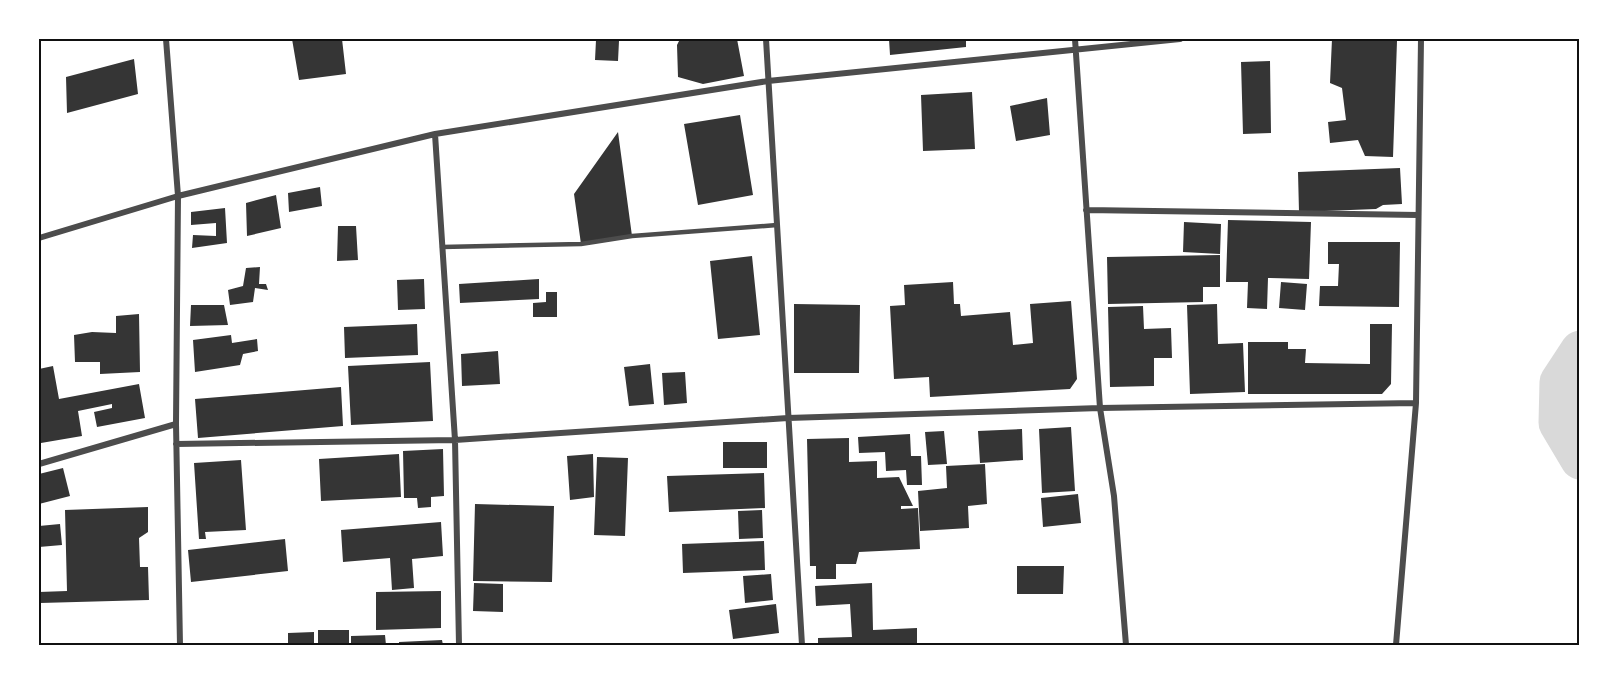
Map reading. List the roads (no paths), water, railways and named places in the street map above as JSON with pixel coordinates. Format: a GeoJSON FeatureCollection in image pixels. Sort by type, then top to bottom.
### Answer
{"type":"FeatureCollection","features":[{"type":"Feature","properties":{"kind":"street"},"geometry":{"type":"LineString","coordinates":[[166,39],[178,196],[176,444],[180,645]]}},
{"type":"Feature","properties":{"kind":"street"},"geometry":{"type":"LineString","coordinates":[[766,39],[802,645]]}},
{"type":"Feature","properties":{"kind":"street"},"geometry":{"type":"LineString","coordinates":[[1075,39],[1100,408],[1114,496],[1126,645]]}},
{"type":"Feature","properties":{"kind":"street"},"geometry":{"type":"LineString","coordinates":[[39,238],[178,196],[435,134],[768,81],[1180,39]]}},
{"type":"Feature","properties":{"kind":"street"},"geometry":{"type":"LineString","coordinates":[[1396,645],[1416,403],[1421,39]]}},
{"type":"Feature","properties":{"kind":"street"},"geometry":{"type":"LineString","coordinates":[[435,134],[455,440],[459,645]]}},
{"type":"Feature","properties":{"kind":"street"},"geometry":{"type":"LineString","coordinates":[[1086,210],[1418,215]]}},
{"type":"Feature","properties":{"kind":"street"},"geometry":{"type":"LineString","coordinates":[[176,444],[455,440],[788,418],[1100,408],[1416,403]]}},
{"type":"Feature","properties":{"kind":"street"},"geometry":{"type":"LineString","coordinates":[[39,464],[176,424]]}},
{"type":"Feature","properties":{"kind":"lane"},"geometry":{"type":"LineString","coordinates":[[442,247],[581,244],[632,236],[777,225]]}},
{"type":"Feature","properties":{"kind":"waterway"},"geometry":{"type":"LineString","coordinates":[[1580,350],[1559,382],[1558,423],[1580,460]]}}]}
